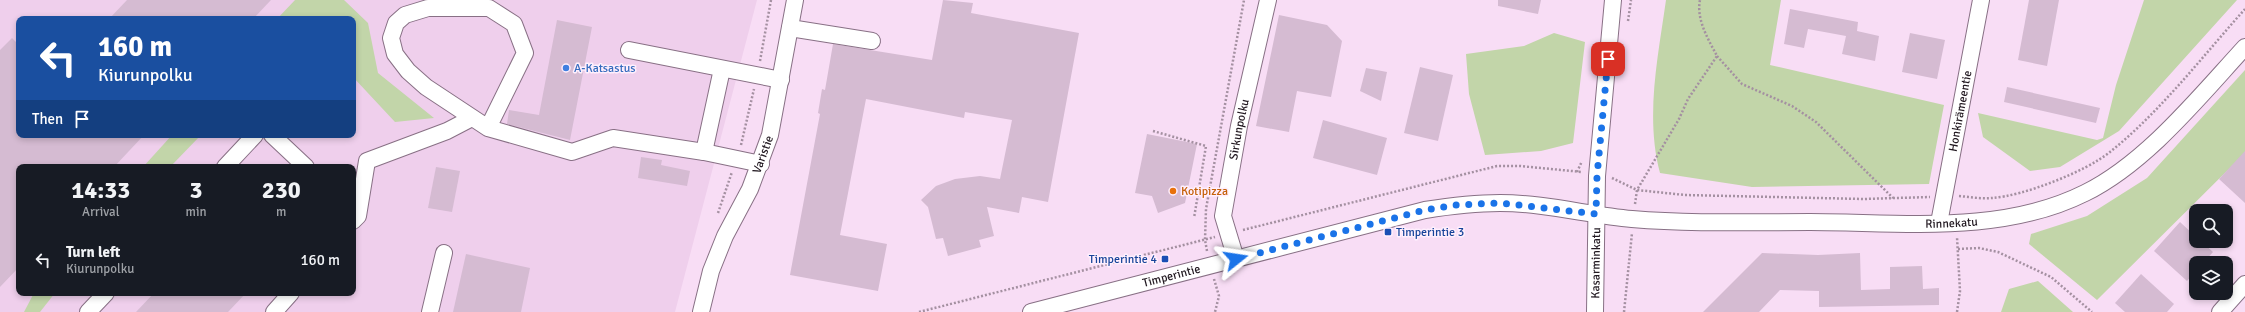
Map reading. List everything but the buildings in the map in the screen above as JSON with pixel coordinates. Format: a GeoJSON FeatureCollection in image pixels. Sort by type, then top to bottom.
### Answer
{"type":"FeatureCollection","features":[{"type":"Feature","properties":{"kind":"street","name":"Varistie"},"geometry":{"type":"LineString","coordinates":[[705,308],[711,271],[725,236],[750,189],[761,164],[770,135],[796,0]]}},
{"type":"Feature","properties":{"kind":"street","name":"Sirkunpolku"},"geometry":{"type":"LineString","coordinates":[[1236,259],[1223,216],[1240,126],[1268,0]]}},
{"type":"Feature","properties":{"kind":"street","name":"Kasarminkatu"},"geometry":{"type":"LineString","coordinates":[[1595,312],[1597,176],[1613,0]]}},
{"type":"Feature","properties":{"kind":"street","name":"Honkirämeentie"},"geometry":{"type":"LineString","coordinates":[[1940,223],[1981,0]]}},
{"type":"Feature","properties":{"kind":"street"},"geometry":{"type":"LineString","coordinates":[[488,128],[525,53],[514,24],[489,8],[428,8],[405,15],[396,23],[391,38],[395,54],[408,71],[488,128],[572,152],[613,138],[704,152],[761,164]]}},
{"type":"Feature","properties":{"kind":"street"},"geometry":{"type":"LineString","coordinates":[[790,28],[872,41]]}},
{"type":"Feature","properties":{"kind":"street","name":"Rinnekatu"},"geometry":{"type":"LineString","coordinates":[[1596,214],[1633,219],[1693,221],[1940,223],[2016,218],[2055,206],[2087,193],[2115,174],[2161,137],[2245,47]]}},
{"type":"Feature","properties":{"kind":"street"},"geometry":{"type":"LineString","coordinates":[[629,50],[780,80]]}},
{"type":"Feature","properties":{"kind":"street"},"geometry":{"type":"LineString","coordinates":[[704,152],[722,69]]}},
{"type":"Feature","properties":{"kind":"street"},"geometry":{"type":"LineString","coordinates":[[356,211],[367,161],[447,131],[472,118]]}},
{"type":"Feature","properties":{"kind":"street"},"geometry":{"type":"LineString","coordinates":[[228,164],[252,138]]}},
{"type":"Feature","properties":{"kind":"street"},"geometry":{"type":"LineString","coordinates":[[275,138],[303,164]]}},
{"type":"Feature","properties":{"kind":"street","name":"Timperintie"},"geometry":{"type":"LineString","coordinates":[[1031,312],[1425,210],[1456,205],[1501,203],[1596,214]]}},
{"type":"Feature","properties":{"kind":"street"},"geometry":{"type":"LineString","coordinates":[[430,312],[444,253]]}},
{"type":"Feature","properties":{"kind":"street"},"geometry":{"type":"LineString","coordinates":[[2220,312],[2245,284]]}},
{"type":"Feature","properties":{"kind":"street"},"geometry":{"type":"LineString","coordinates":[[88,312],[103,296]]}},
{"type":"Feature","properties":{"kind":"street"},"geometry":{"type":"LineString","coordinates":[[274,312],[288,296]]}},
{"type":"Feature","properties":{"kind":"path"},"geometry":{"type":"LineString","coordinates":[[1205,240],[1206,209],[1244,0]]}},
{"type":"Feature","properties":{"kind":"path"},"geometry":{"type":"LineString","coordinates":[[1700,0],[1698,6],[1705,34],[1717,56],[1742,84],[1792,106],[1816,122],[1893,198]]}},
{"type":"Feature","properties":{"kind":"path"},"geometry":{"type":"LineString","coordinates":[[1624,312],[1637,190],[1679,119],[1688,99],[1717,56]]}},
{"type":"Feature","properties":{"kind":"path"},"geometry":{"type":"LineString","coordinates":[[1153,131],[1206,146],[1194,218]]}},
{"type":"Feature","properties":{"kind":"path"},"geometry":{"type":"LineString","coordinates":[[1956,222],[1960,291],[1957,312]]}},
{"type":"Feature","properties":{"kind":"path"},"geometry":{"type":"LineString","coordinates":[[1958,249],[1979,248],[2005,256],[2051,277],[2092,312]]}},
{"type":"Feature","properties":{"kind":"shaded area"},"geometry":{"type":"Polygon","coordinates":[[[0,0],[757,0],[675,312],[0,312],[0,0]]]}},
{"type":"Feature","properties":{"kind":"green space"},"geometry":{"type":"Polygon","coordinates":[[[295,0],[344,0],[368,23],[378,73],[434,118],[395,122],[356,80],[356,16],[280,16],[295,0]]]}},
{"type":"Feature","properties":{"kind":"green space"},"geometry":{"type":"Polygon","coordinates":[[[1666,0],[1781,0],[1770,65],[1944,105],[1929,184],[1752,187],[1660,173],[1653,130],[1653,109],[1654,87],[1666,0]]]}},
{"type":"Feature","properties":{"kind":"green space"},"geometry":{"type":"Polygon","coordinates":[[[2144,0],[2237,0],[2119,131],[2060,167],[2030,171],[1983,137],[1978,113],[2097,140],[2103,138],[2116,85],[2144,0]]]}},
{"type":"Feature","properties":{"kind":"green space"},"geometry":{"type":"Polygon","coordinates":[[[1554,33],[1585,42],[1573,143],[1541,151],[1485,155],[1469,94],[1466,54],[1524,46],[1554,33]]]}},
{"type":"Feature","properties":{"kind":"green space"},"geometry":{"type":"Polygon","coordinates":[[[2245,70],[2245,153],[2194,204],[2189,204],[2189,209],[2097,300],[2029,244],[2031,234],[2087,216],[2147,178],[2245,70]]]}},
{"type":"Feature","properties":{"kind":"green space"},"geometry":{"type":"Polygon","coordinates":[[[169,138],[198,138],[173,164],[146,164],[169,138]]]}},
{"type":"Feature","properties":{"kind":"green space"},"geometry":{"type":"Polygon","coordinates":[[[2038,281],[2073,312],[2001,312],[2009,289],[2038,281]]]}},
{"type":"Feature","properties":{"kind":"green space"},"geometry":{"type":"Polygon","coordinates":[[[32,296],[53,296],[40,312],[24,312],[32,296]]]}},
{"type":"Feature","properties":{"kind":"place","name":"A-Katsastus"},"geometry":{"type":"Point","coordinates":[566,68]}},
{"type":"Feature","properties":{"kind":"place","name":"Kotipizza"},"geometry":{"type":"Point","coordinates":[1173,191]}},
{"type":"Feature","properties":{"kind":"place","name":"Timperintie 3"},"geometry":{"type":"Point","coordinates":[1388,232]}},
{"type":"Feature","properties":{"kind":"place","name":"Timperintie 4"},"geometry":{"type":"Point","coordinates":[1165,259]}},
{"type":"Feature","properties":{"kind":"route"},"geometry":{"type":"LineString","coordinates":[[1236,259],[1425,210],[1456,205],[1501,203],[1596,214],[1597,176],[1608,59]]}}]}
